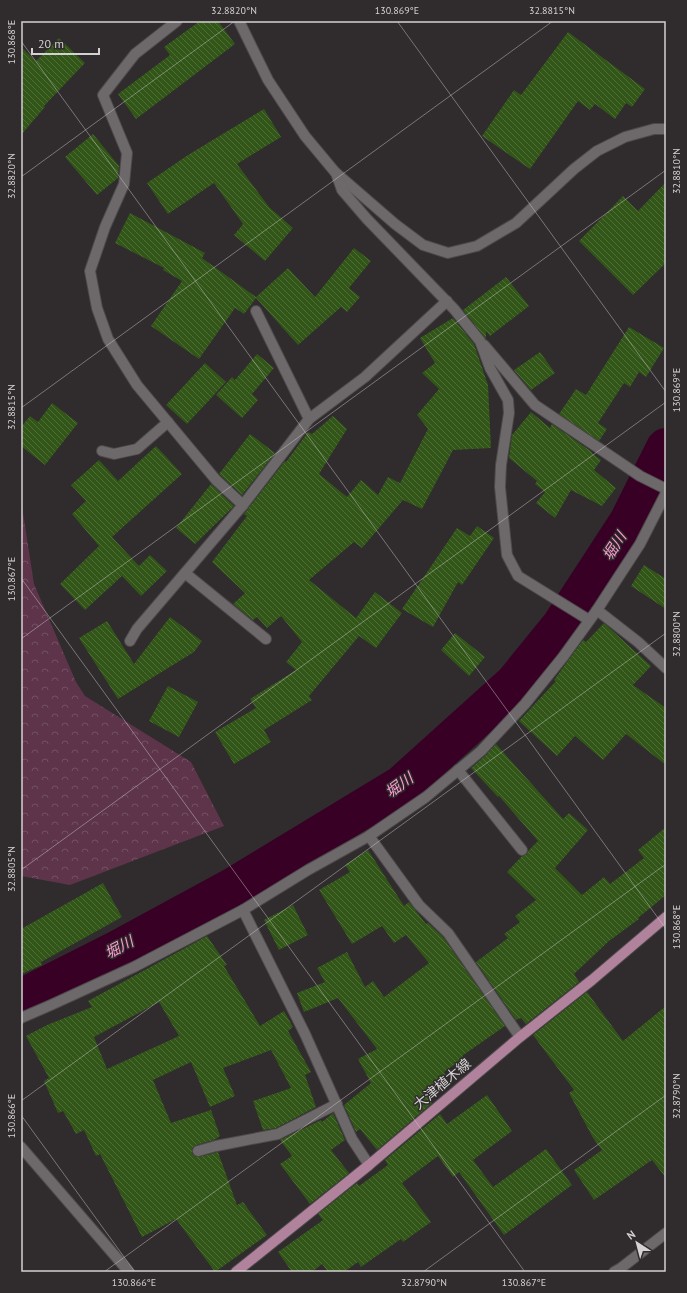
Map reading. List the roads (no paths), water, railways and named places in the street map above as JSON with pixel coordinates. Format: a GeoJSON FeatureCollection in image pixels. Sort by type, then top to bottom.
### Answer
{"type":"FeatureCollection","features":[{"type":"Feature","properties":{"kind":"main road","name":"大津植木線"},"geometry":{"type":"LineString","coordinates":[[236,1272],[369,1164],[520,1037],[592,980],[666,917]]}},
{"type":"Feature","properties":{"kind":"street"},"geometry":{"type":"LineString","coordinates":[[177,21],[135,54],[103,95],[127,153],[124,184],[105,227],[90,271],[97,308],[108,339],[137,385],[216,480],[242,505]]}},
{"type":"Feature","properties":{"kind":"street"},"geometry":{"type":"LineString","coordinates":[[239,21],[268,80],[305,136],[335,172],[395,224],[423,245],[448,253],[477,246],[516,223],[574,169],[597,151],[625,138],[654,129],[666,129]]}},
{"type":"Feature","properties":{"kind":"street"},"geometry":{"type":"LineString","coordinates":[[335,172],[342,190],[372,224],[446,301],[535,405],[640,476],[666,489]]}},
{"type":"Feature","properties":{"kind":"street"},"geometry":{"type":"LineString","coordinates":[[130,642],[137,629],[242,505],[308,419],[365,377],[446,301]]}},
{"type":"Feature","properties":{"kind":"street"},"geometry":{"type":"LineString","coordinates":[[256,311],[308,419]]}},
{"type":"Feature","properties":{"kind":"street"},"geometry":{"type":"LineString","coordinates":[[480,341],[490,368],[508,400],[509,413],[501,465],[500,487],[507,555],[518,576],[589,620]]}},
{"type":"Feature","properties":{"kind":"street"},"geometry":{"type":"LineString","coordinates":[[102,451],[114,454],[137,449],[168,422]]}},
{"type":"Feature","properties":{"kind":"street"},"geometry":{"type":"LineString","coordinates":[[21,1018],[134,967],[243,910],[308,870],[369,836],[426,797],[481,751],[525,704],[563,657],[597,610],[640,544],[666,493]]}},
{"type":"Feature","properties":{"kind":"street"},"geometry":{"type":"LineString","coordinates":[[185,572],[266,639]]}},
{"type":"Feature","properties":{"kind":"street"},"geometry":{"type":"LineString","coordinates":[[597,610],[638,642],[666,668]]}},
{"type":"Feature","properties":{"kind":"street"},"geometry":{"type":"LineString","coordinates":[[458,770],[522,850]]}},
{"type":"Feature","properties":{"kind":"street"},"geometry":{"type":"LineString","coordinates":[[369,836],[420,905],[448,933],[520,1037]]}},
{"type":"Feature","properties":{"kind":"street"},"geometry":{"type":"LineString","coordinates":[[243,910],[305,1034],[352,1139],[369,1164]]}},
{"type":"Feature","properties":{"kind":"street"},"geometry":{"type":"LineString","coordinates":[[198,1152],[216,1146],[278,1134],[337,1104]]}},
{"type":"Feature","properties":{"kind":"street"},"geometry":{"type":"LineString","coordinates":[[21,1147],[129,1272]]}},
{"type":"Feature","properties":{"kind":"street"},"geometry":{"type":"LineString","coordinates":[[614,1272],[666,1233]]}},
{"type":"Feature","properties":{"kind":"waterway","name":"堀川"},"geometry":{"type":"LineString","coordinates":[[21,999],[118,950],[234,887],[402,785],[515,683],[562,625],[629,522],[666,448]]}}]}
